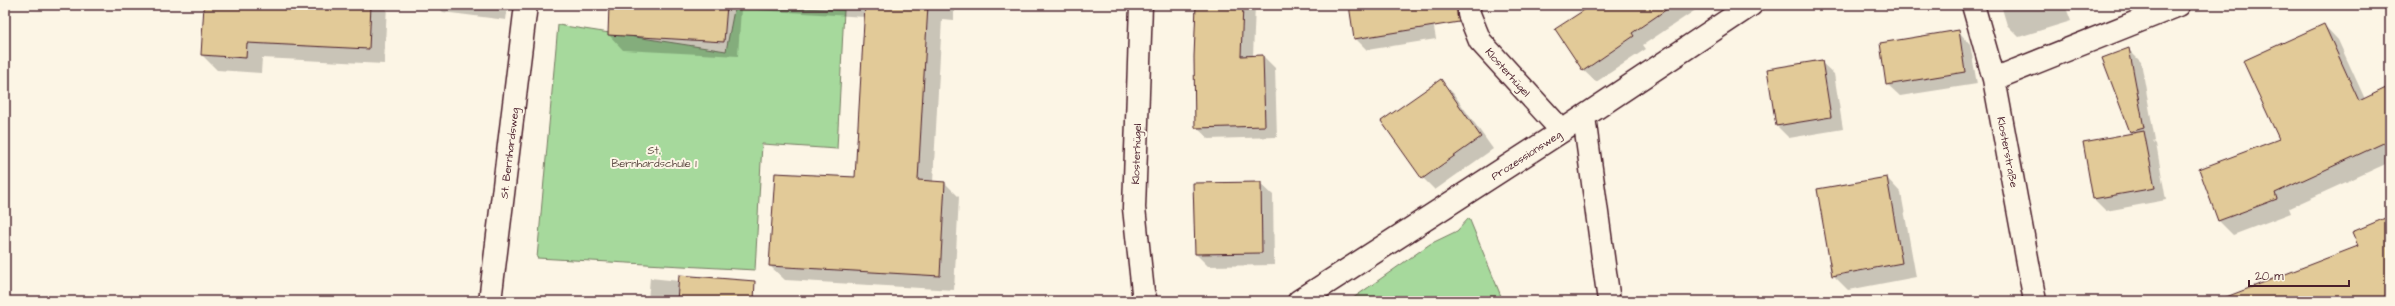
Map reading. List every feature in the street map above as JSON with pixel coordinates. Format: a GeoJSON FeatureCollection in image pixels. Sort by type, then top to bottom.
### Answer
{"type":"FeatureCollection","features":[{"type":"Feature","properties":{"kind":"street","name":"St. Bernhardsweg"},"geometry":{"type":"LineString","coordinates":[[490,301],[526,5]]}},
{"type":"Feature","properties":{"kind":"street","name":"Klosterhügel"},"geometry":{"type":"LineString","coordinates":[[1141,5],[1134,208],[1143,292],[1146,301]]}},
{"type":"Feature","properties":{"kind":"street","name":"Klosterhügel"},"geometry":{"type":"LineString","coordinates":[[1469,5],[1469,14],[1480,41],[1562,131]]}},
{"type":"Feature","properties":{"kind":"street","name":"Prozessionsweg"},"geometry":{"type":"LineString","coordinates":[[1299,301],[1562,131],[1751,5]]}},
{"type":"Feature","properties":{"kind":"street","name":"Klosterstraße"},"geometry":{"type":"LineString","coordinates":[[1973,5],[1994,79],[2035,301]]}},
{"type":"Feature","properties":{"kind":"street"},"geometry":{"type":"LineString","coordinates":[[1994,79],[2179,5]]}},
{"type":"Feature","properties":{"kind":"street"},"geometry":{"type":"LineString","coordinates":[[1584,116],[1608,294]]}},
{"type":"Feature","properties":{"kind":"green space","name":"St. Bernhardschule 1"},"geometry":{"type":"Polygon","coordinates":[[[735,5],[844,10],[837,149],[762,144],[755,270],[537,258],[558,25],[726,51],[735,5]]]}},
{"type":"Feature","properties":{"kind":"green space"},"geometry":{"type":"Polygon","coordinates":[[[1469,218],[1503,301],[1349,301],[1430,244],[1457,231],[1469,218]]]}},
{"type":"Feature","properties":{"kind":"building"},"geometry":{"type":"Polygon","coordinates":[[[204,5],[371,5],[369,49],[247,43],[246,58],[201,55],[204,5]]]}},
{"type":"Feature","properties":{"kind":"building"},"geometry":{"type":"Polygon","coordinates":[[[609,5],[727,5],[724,42],[608,35],[609,5]]]}},
{"type":"Feature","properties":{"kind":"building"},"geometry":{"type":"Polygon","coordinates":[[[865,5],[928,5],[918,180],[945,182],[940,276],[769,266],[775,173],[855,177],[865,5]]]}},
{"type":"Feature","properties":{"kind":"building"},"geometry":{"type":"Polygon","coordinates":[[[1196,5],[1243,5],[1241,56],[1263,55],[1265,126],[1195,128],[1194,57],[1196,5]]]}},
{"type":"Feature","properties":{"kind":"building"},"geometry":{"type":"Polygon","coordinates":[[[1349,5],[1456,5],[1459,22],[1354,39],[1349,5]]]}},
{"type":"Feature","properties":{"kind":"building"},"geometry":{"type":"Polygon","coordinates":[[[1592,5],[1673,5],[1632,33],[1634,36],[1583,71],[1555,29],[1592,5]]]}},
{"type":"Feature","properties":{"kind":"building"},"geometry":{"type":"Polygon","coordinates":[[[2324,24],[2359,101],[2390,86],[2390,140],[2275,193],[2277,199],[2218,221],[2199,169],[2279,139],[2243,61],[2324,24]]]}},
{"type":"Feature","properties":{"kind":"building"},"geometry":{"type":"Polygon","coordinates":[[[1959,30],[1965,72],[1886,85],[1880,43],[1959,30]]]}},
{"type":"Feature","properties":{"kind":"building"},"geometry":{"type":"Polygon","coordinates":[[[2129,48],[2144,128],[2130,132],[2102,58],[2129,48]]]}},
{"type":"Feature","properties":{"kind":"building"},"geometry":{"type":"Polygon","coordinates":[[[1822,60],[1831,117],[1776,126],[1767,69],[1822,60]]]}},
{"type":"Feature","properties":{"kind":"building"},"geometry":{"type":"Polygon","coordinates":[[[1441,79],[1481,137],[1422,179],[1381,121],[1441,79]]]}},
{"type":"Feature","properties":{"kind":"building"},"geometry":{"type":"Polygon","coordinates":[[[2144,131],[2155,188],[2093,199],[2083,142],[2144,131]]]}},
{"type":"Feature","properties":{"kind":"building"},"geometry":{"type":"Polygon","coordinates":[[[1887,177],[1902,263],[1832,276],[1817,189],[1887,177]]]}},
{"type":"Feature","properties":{"kind":"building"},"geometry":{"type":"Polygon","coordinates":[[[1261,182],[1262,253],[1195,254],[1193,183],[1261,182]]]}},
{"type":"Feature","properties":{"kind":"building"},"geometry":{"type":"Polygon","coordinates":[[[2390,216],[2390,301],[2221,301],[2221,299],[2358,246],[2352,232],[2390,216]]]}},
{"type":"Feature","properties":{"kind":"building"},"geometry":{"type":"Polygon","coordinates":[[[679,275],[755,281],[754,301],[677,301],[679,275]]]}}]}
